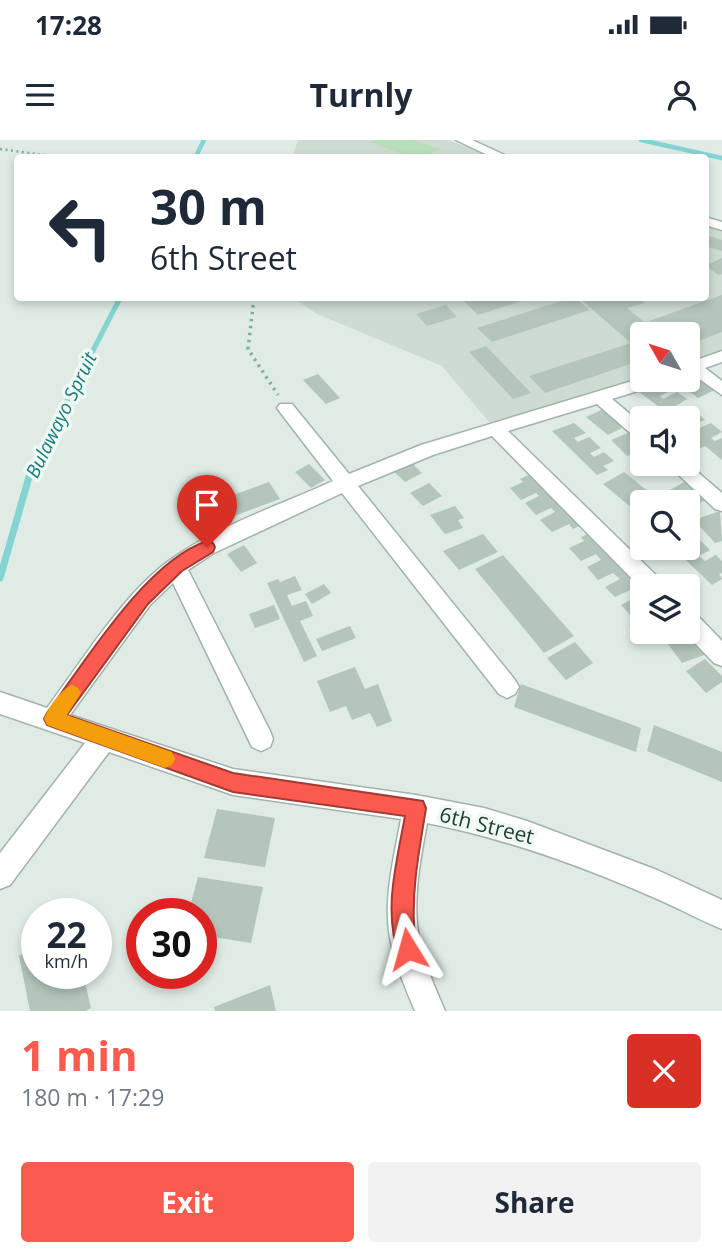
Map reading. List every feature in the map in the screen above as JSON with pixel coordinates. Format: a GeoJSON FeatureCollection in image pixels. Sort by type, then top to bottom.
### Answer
{"type":"FeatureCollection","features":[{"type":"Feature","properties":{"kind":"street"},"geometry":{"type":"LineString","coordinates":[[462,140],[495,154]]}},
{"type":"Feature","properties":{"kind":"street"},"geometry":{"type":"LineString","coordinates":[[700,364],[722,356]]}},
{"type":"Feature","properties":{"kind":"street"},"geometry":{"type":"LineString","coordinates":[[700,375],[722,389]]}},
{"type":"Feature","properties":{"kind":"street"},"geometry":{"type":"LineString","coordinates":[[53,719],[142,599],[176,567],[207,547],[346,483],[427,450],[630,388]]}},
{"type":"Feature","properties":{"kind":"street"},"geometry":{"type":"LineString","coordinates":[[600,397],[630,424]]}},
{"type":"Feature","properties":{"kind":"street"},"geometry":{"type":"LineString","coordinates":[[286,408],[507,687]]}},
{"type":"Feature","properties":{"kind":"street"},"geometry":{"type":"LineString","coordinates":[[496,430],[641,574]]}},
{"type":"Feature","properties":{"kind":"street"},"geometry":{"type":"LineString","coordinates":[[690,476],[722,504]]}},
{"type":"Feature","properties":{"kind":"street"},"geometry":{"type":"LineString","coordinates":[[176,567],[261,739]]}},
{"type":"Feature","properties":{"kind":"street"},"geometry":{"type":"LineString","coordinates":[[700,633],[722,656]]}},
{"type":"Feature","properties":{"kind":"street","name":"6th Street"},"geometry":{"type":"LineString","coordinates":[[0,703],[233,782],[416,808],[484,821],[527,834],[657,884],[722,915]]}},
{"type":"Feature","properties":{"kind":"street"},"geometry":{"type":"LineString","coordinates":[[0,876],[104,738]]}},
{"type":"Feature","properties":{"kind":"street"},"geometry":{"type":"LineString","coordinates":[[416,808],[404,886],[403,928],[413,970],[430,1011]]}},
{"type":"Feature","properties":{"kind":"path"},"geometry":{"type":"LineString","coordinates":[[0,149],[37,154]]}},
{"type":"Feature","properties":{"kind":"path"},"geometry":{"type":"LineString","coordinates":[[254,301],[248,349],[286,408]]}},
{"type":"Feature","properties":{"kind":"shaded area"},"geometry":{"type":"Polygon","coordinates":[[[298,140],[447,140],[489,154],[293,154],[298,140]]]}},
{"type":"Feature","properties":{"kind":"shaded area"},"geometry":{"type":"Polygon","coordinates":[[[709,224],[722,228],[722,354],[700,362],[700,322],[630,322],[630,384],[494,428],[442,366],[317,314],[298,301],[709,301],[709,224]]]}},
{"type":"Feature","properties":{"kind":"green space"},"geometry":{"type":"Polygon","coordinates":[[[412,140],[440,149],[431,154],[403,154],[371,142],[412,140]]]}},
{"type":"Feature","properties":{"kind":"building"},"geometry":{"type":"Polygon","coordinates":[[[709,236],[722,240],[722,251],[709,247],[709,236]]]}},
{"type":"Feature","properties":{"kind":"building"},"geometry":{"type":"Polygon","coordinates":[[[722,258],[722,274],[709,269],[709,264],[722,258]]]}},
{"type":"Feature","properties":{"kind":"building"},"geometry":{"type":"Polygon","coordinates":[[[722,295],[722,332],[700,340],[700,322],[649,321],[705,301],[722,295]]]}},
{"type":"Feature","properties":{"kind":"building"},"geometry":{"type":"Polygon","coordinates":[[[464,301],[522,301],[478,315],[464,301]]]}},
{"type":"Feature","properties":{"kind":"building"},"geometry":{"type":"Polygon","coordinates":[[[562,301],[579,301],[590,310],[492,342],[477,328],[562,301]]]}},
{"type":"Feature","properties":{"kind":"building"},"geometry":{"type":"Polygon","coordinates":[[[582,301],[645,303],[627,308],[644,322],[630,322],[630,342],[582,301]]]}},
{"type":"Feature","properties":{"kind":"building"},"geometry":{"type":"Polygon","coordinates":[[[446,305],[457,317],[427,326],[416,314],[446,305]]]}},
{"type":"Feature","properties":{"kind":"building"},"geometry":{"type":"Polygon","coordinates":[[[630,343],[630,364],[545,393],[529,376],[630,343]]]}},
{"type":"Feature","properties":{"kind":"building"},"geometry":{"type":"Polygon","coordinates":[[[486,346],[531,393],[513,399],[469,352],[486,346]]]}},
{"type":"Feature","properties":{"kind":"building"},"geometry":{"type":"Polygon","coordinates":[[[318,374],[340,398],[326,404],[303,380],[318,374]]]}},
{"type":"Feature","properties":{"kind":"building"},"geometry":{"type":"Polygon","coordinates":[[[700,377],[717,389],[698,398],[690,392],[700,392],[700,377]]]}},
{"type":"Feature","properties":{"kind":"building"},"geometry":{"type":"Polygon","coordinates":[[[639,392],[668,392],[660,396],[663,399],[677,392],[687,399],[676,406],[658,406],[639,392]]]}},
{"type":"Feature","properties":{"kind":"building"},"geometry":{"type":"Polygon","coordinates":[[[608,407],[630,424],[608,435],[586,417],[608,407]]]}},
{"type":"Feature","properties":{"kind":"building"},"geometry":{"type":"Polygon","coordinates":[[[574,423],[586,433],[574,438],[578,442],[589,437],[601,448],[590,453],[594,457],[604,452],[614,461],[603,466],[608,470],[597,475],[552,431],[574,423]]]}},
{"type":"Feature","properties":{"kind":"building"},"geometry":{"type":"Polygon","coordinates":[[[711,423],[722,432],[711,438],[715,441],[722,438],[722,460],[705,446],[700,448],[700,428],[711,423]]]}},
{"type":"Feature","properties":{"kind":"building"},"geometry":{"type":"Polygon","coordinates":[[[630,432],[630,455],[627,456],[611,440],[630,432]]]}},
{"type":"Feature","properties":{"kind":"building"},"geometry":{"type":"Polygon","coordinates":[[[409,460],[422,473],[405,482],[391,469],[409,460]]]}},
{"type":"Feature","properties":{"kind":"building"},"geometry":{"type":"Polygon","coordinates":[[[309,464],[325,480],[311,488],[295,472],[309,464]]]}},
{"type":"Feature","properties":{"kind":"building"},"geometry":{"type":"Polygon","coordinates":[[[624,472],[646,490],[630,490],[630,506],[603,484],[624,472]]]}},
{"type":"Feature","properties":{"kind":"building"},"geometry":{"type":"Polygon","coordinates":[[[532,473],[583,524],[573,529],[569,524],[552,532],[540,520],[555,512],[551,508],[536,515],[525,503],[539,496],[536,493],[521,500],[510,488],[523,482],[520,479],[532,473]]]}},
{"type":"Feature","properties":{"kind":"building"},"geometry":{"type":"Polygon","coordinates":[[[686,481],[698,490],[670,490],[686,481]]]}},
{"type":"Feature","properties":{"kind":"building"},"geometry":{"type":"Polygon","coordinates":[[[269,482],[280,499],[215,523],[206,505],[269,482]]]}},
{"type":"Feature","properties":{"kind":"building"},"geometry":{"type":"Polygon","coordinates":[[[429,483],[442,496],[423,506],[410,493],[429,483]]]}},
{"type":"Feature","properties":{"kind":"building"},"geometry":{"type":"Polygon","coordinates":[[[700,492],[708,498],[700,503],[700,492]]]}},
{"type":"Feature","properties":{"kind":"building"},"geometry":{"type":"Polygon","coordinates":[[[455,506],[464,518],[458,520],[463,528],[445,534],[430,515],[455,506]]]}},
{"type":"Feature","properties":{"kind":"building"},"geometry":{"type":"Polygon","coordinates":[[[720,511],[722,541],[715,543],[700,527],[700,518],[720,511]]]}},
{"type":"Feature","properties":{"kind":"building"},"geometry":{"type":"Polygon","coordinates":[[[593,532],[633,574],[630,574],[630,590],[615,597],[605,587],[620,579],[613,573],[598,580],[587,567],[601,560],[596,554],[581,561],[569,548],[584,541],[581,537],[593,532]]]}},
{"type":"Feature","properties":{"kind":"building"},"geometry":{"type":"Polygon","coordinates":[[[483,534],[498,552],[459,570],[443,551],[483,534]]]}},
{"type":"Feature","properties":{"kind":"building"},"geometry":{"type":"Polygon","coordinates":[[[700,540],[710,550],[700,555],[700,540]]]}},
{"type":"Feature","properties":{"kind":"building"},"geometry":{"type":"Polygon","coordinates":[[[244,545],[257,563],[241,572],[227,554],[244,545]]]}},
{"type":"Feature","properties":{"kind":"building"},"geometry":{"type":"Polygon","coordinates":[[[503,555],[574,636],[544,653],[475,569],[503,555]]]}},
{"type":"Feature","properties":{"kind":"building"},"geometry":{"type":"Polygon","coordinates":[[[716,555],[722,561],[722,573],[719,574],[722,579],[712,585],[686,560],[700,560],[700,557],[705,561],[716,555]]]}},
{"type":"Feature","properties":{"kind":"building"},"geometry":{"type":"Polygon","coordinates":[[[295,576],[302,590],[287,595],[292,606],[306,601],[313,616],[300,621],[317,656],[304,662],[267,583],[278,579],[280,582],[295,576]]]}},
{"type":"Feature","properties":{"kind":"building"},"geometry":{"type":"Polygon","coordinates":[[[324,584],[331,593],[312,604],[305,594],[324,584]]]}},
{"type":"Feature","properties":{"kind":"building"},"geometry":{"type":"Polygon","coordinates":[[[630,600],[630,615],[621,605],[630,600]]]}},
{"type":"Feature","properties":{"kind":"building"},"geometry":{"type":"Polygon","coordinates":[[[274,605],[280,619],[255,628],[249,614],[274,605]]]}},
{"type":"Feature","properties":{"kind":"building"},"geometry":{"type":"Polygon","coordinates":[[[350,626],[356,638],[322,651],[316,639],[350,626]]]}},
{"type":"Feature","properties":{"kind":"building"},"geometry":{"type":"Polygon","coordinates":[[[575,642],[593,663],[566,680],[547,658],[575,642]]]}},
{"type":"Feature","properties":{"kind":"building"},"geometry":{"type":"Polygon","coordinates":[[[668,644],[700,644],[707,654],[682,663],[668,644]]]}},
{"type":"Feature","properties":{"kind":"building"},"geometry":{"type":"Polygon","coordinates":[[[705,659],[722,676],[722,682],[706,693],[686,671],[705,659]]]}},
{"type":"Feature","properties":{"kind":"building"},"geometry":{"type":"Polygon","coordinates":[[[355,667],[365,689],[378,684],[392,721],[377,727],[370,713],[352,720],[346,706],[330,712],[317,681],[355,667]]]}},
{"type":"Feature","properties":{"kind":"building"},"geometry":{"type":"Polygon","coordinates":[[[521,684],[641,728],[636,752],[514,707],[521,684]]]}},
{"type":"Feature","properties":{"kind":"building"},"geometry":{"type":"Polygon","coordinates":[[[654,725],[722,752],[722,782],[647,751],[654,725]]]}},
{"type":"Feature","properties":{"kind":"building"},"geometry":{"type":"Polygon","coordinates":[[[217,809],[275,818],[265,867],[204,858],[217,809]]]}},
{"type":"Feature","properties":{"kind":"building"},"geometry":{"type":"Polygon","coordinates":[[[198,877],[263,887],[251,943],[217,938],[217,898],[192,898],[198,877]]]}},
{"type":"Feature","properties":{"kind":"building"},"geometry":{"type":"Polygon","coordinates":[[[270,985],[276,1011],[215,1011],[214,1007],[270,985]]]}},
{"type":"Feature","properties":{"kind":"building"},"geometry":{"type":"Polygon","coordinates":[[[26,989],[87,989],[91,1008],[86,1011],[30,1011],[26,989]]]}},
{"type":"Feature","properties":{"kind":"waterway","name":"Bulawayo Spruit"},"geometry":{"type":"LineString","coordinates":[[197,154],[204,140]]}},
{"type":"Feature","properties":{"kind":"waterway"},"geometry":{"type":"LineString","coordinates":[[641,140],[704,154]]}},
{"type":"Feature","properties":{"kind":"waterway"},"geometry":{"type":"LineString","coordinates":[[709,155],[722,158]]}},
{"type":"Feature","properties":{"kind":"waterway","name":"Bulawayo Spruit"},"geometry":{"type":"LineString","coordinates":[[31,471],[118,301]]}},
{"type":"Feature","properties":{"kind":"waterway","name":"Bulawayo Spruit"},"geometry":{"type":"LineString","coordinates":[[0,578],[31,470]]}},
{"type":"Feature","properties":{"kind":"slow traffic"},"geometry":{"type":"LineString","coordinates":[[72,693],[53,719],[165,759]]}},
{"type":"Feature","properties":{"kind":"route"},"geometry":{"type":"LineString","coordinates":[[207,547],[176,567],[142,599],[53,719],[233,782],[416,808],[404,886],[403,928],[408,949]]}}]}
